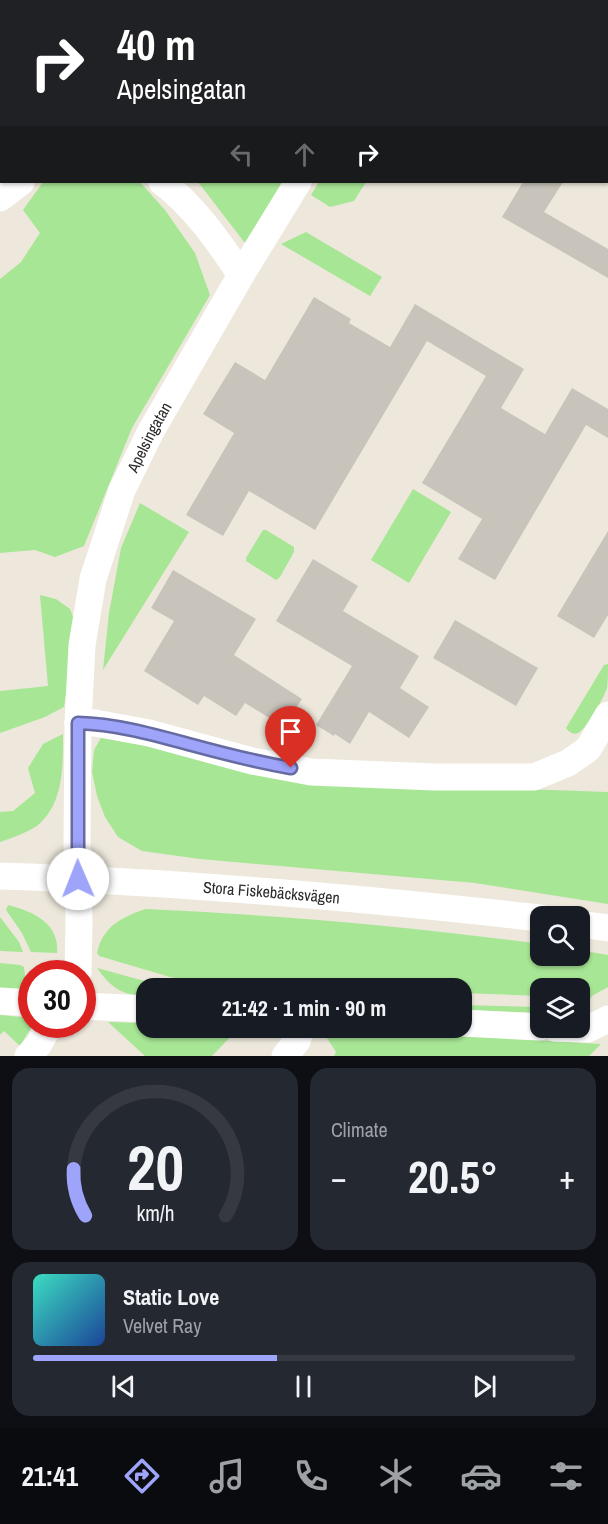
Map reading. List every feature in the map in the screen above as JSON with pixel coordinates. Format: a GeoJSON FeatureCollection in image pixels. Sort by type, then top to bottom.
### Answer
{"type":"FeatureCollection","features":[{"type":"Feature","properties":{"kind":"street"},"geometry":{"type":"LineString","coordinates":[[0,198],[20,183]]}},
{"type":"Feature","properties":{"kind":"street"},"geometry":{"type":"LineString","coordinates":[[163,183],[194,213],[220,244],[241,275]]}},
{"type":"Feature","properties":{"kind":"street","name":"Apelsingatan"},"geometry":{"type":"LineString","coordinates":[[78,960],[78,723],[82,645],[93,579],[122,490],[151,431],[297,183]]}},
{"type":"Feature","properties":{"kind":"street"},"geometry":{"type":"LineString","coordinates":[[78,723],[95,723],[149,733],[252,761],[311,772],[435,777],[534,777],[568,763],[588,749],[608,715]]}},
{"type":"Feature","properties":{"kind":"street","name":"Stora Fiskebäcksvägen"},"geometry":{"type":"LineString","coordinates":[[0,876],[78,879],[384,901],[530,917]]}},
{"type":"Feature","properties":{"kind":"street"},"geometry":{"type":"LineString","coordinates":[[590,926],[608,928]]}},
{"type":"Feature","properties":{"kind":"street"},"geometry":{"type":"LineString","coordinates":[[0,1000],[18,1002]]}},
{"type":"Feature","properties":{"kind":"street"},"geometry":{"type":"LineString","coordinates":[[96,1007],[136,1008]]}},
{"type":"Feature","properties":{"kind":"street"},"geometry":{"type":"LineString","coordinates":[[590,1028],[608,1019]]}},
{"type":"Feature","properties":{"kind":"street"},"geometry":{"type":"LineString","coordinates":[[472,1024],[530,1026]]}},
{"type":"Feature","properties":{"kind":"street"},"geometry":{"type":"LineString","coordinates":[[28,1056],[42,1038]]}},
{"type":"Feature","properties":{"kind":"street"},"geometry":{"type":"LineString","coordinates":[[285,1056],[298,1038]]}},
{"type":"Feature","properties":{"kind":"green space"},"geometry":{"type":"Polygon","coordinates":[[[42,183],[141,183],[165,210],[195,253],[210,295],[132,428],[84,546],[55,557],[35,550],[0,553],[0,279],[21,262],[40,233],[23,210],[42,183]]]}},
{"type":"Feature","properties":{"kind":"green space"},"geometry":{"type":"Polygon","coordinates":[[[199,183],[281,183],[245,243],[199,183]]]}},
{"type":"Feature","properties":{"kind":"green space"},"geometry":{"type":"Polygon","coordinates":[[[318,183],[365,183],[354,201],[330,207],[311,195],[318,183]]]}},
{"type":"Feature","properties":{"kind":"green space"},"geometry":{"type":"Polygon","coordinates":[[[306,232],[382,277],[370,296],[281,244],[306,232]]]}},
{"type":"Feature","properties":{"kind":"green space"},"geometry":{"type":"Polygon","coordinates":[[[413,489],[451,512],[409,583],[371,560],[413,489]]]}},
{"type":"Feature","properties":{"kind":"green space"},"geometry":{"type":"Polygon","coordinates":[[[140,503],[189,532],[103,670],[109,613],[121,548],[140,503]]]}},
{"type":"Feature","properties":{"kind":"green space"},"geometry":{"type":"Polygon","coordinates":[[[263,530],[294,547],[294,552],[276,580],[246,561],[263,530]]]}},
{"type":"Feature","properties":{"kind":"green space"},"geometry":{"type":"Polygon","coordinates":[[[40,595],[56,599],[70,609],[76,624],[64,707],[45,717],[0,733],[0,691],[48,686],[40,595]]]}},
{"type":"Feature","properties":{"kind":"green space"},"geometry":{"type":"Polygon","coordinates":[[[608,664],[607,688],[603,698],[581,731],[576,734],[571,733],[566,728],[604,665],[608,664]]]}},
{"type":"Feature","properties":{"kind":"green space"},"geometry":{"type":"Polygon","coordinates":[[[63,734],[62,771],[53,806],[38,825],[0,842],[0,812],[13,811],[35,793],[28,768],[43,744],[63,734]]]}},
{"type":"Feature","properties":{"kind":"green space"},"geometry":{"type":"Polygon","coordinates":[[[102,736],[383,784],[608,792],[608,904],[475,883],[200,859],[142,851],[118,837],[105,817],[97,796],[92,772],[94,750],[102,736]]]}},
{"type":"Feature","properties":{"kind":"green space"},"geometry":{"type":"Polygon","coordinates":[[[8,905],[43,920],[54,934],[57,953],[31,952],[22,933],[6,910],[8,905]]]}},
{"type":"Feature","properties":{"kind":"green space"},"geometry":{"type":"Polygon","coordinates":[[[145,909],[244,914],[343,922],[530,943],[530,966],[590,966],[590,952],[608,955],[608,987],[590,998],[590,978],[530,978],[530,996],[472,993],[472,978],[176,978],[99,956],[97,953],[100,944],[108,930],[128,916],[145,909]]]}},
{"type":"Feature","properties":{"kind":"green space"},"geometry":{"type":"Polygon","coordinates":[[[0,917],[19,942],[23,952],[0,951],[0,917]]]}},
{"type":"Feature","properties":{"kind":"green space"},"geometry":{"type":"Polygon","coordinates":[[[0,963],[18,965],[18,990],[0,991],[0,963]]]}},
{"type":"Feature","properties":{"kind":"green space"},"geometry":{"type":"Polygon","coordinates":[[[97,968],[136,979],[136,995],[118,990],[97,968]]]}},
{"type":"Feature","properties":{"kind":"green space"},"geometry":{"type":"Polygon","coordinates":[[[472,1005],[530,1007],[530,1013],[472,1010],[472,1005]]]}},
{"type":"Feature","properties":{"kind":"green space"},"geometry":{"type":"Polygon","coordinates":[[[0,1015],[18,1017],[18,1038],[25,1038],[20,1046],[4,1031],[0,1035],[0,1015]]]}},
{"type":"Feature","properties":{"kind":"green space"},"geometry":{"type":"Polygon","coordinates":[[[108,1022],[136,1023],[136,1038],[229,1038],[212,1056],[145,1056],[108,1022]]]}},
{"type":"Feature","properties":{"kind":"green space"},"geometry":{"type":"Polygon","coordinates":[[[472,1036],[601,1044],[589,1056],[334,1056],[336,1052],[327,1038],[472,1036]]]}},
{"type":"Feature","properties":{"kind":"building"},"geometry":{"type":"Polygon","coordinates":[[[522,183],[562,183],[544,212],[608,249],[608,278],[502,217],[522,183]]]}},
{"type":"Feature","properties":{"kind":"building"},"geometry":{"type":"Polygon","coordinates":[[[314,297],[351,319],[349,323],[390,347],[415,304],[524,369],[501,408],[545,434],[572,388],[608,409],[608,438],[586,425],[495,580],[458,559],[482,519],[422,483],[486,376],[427,341],[315,530],[249,491],[223,536],[186,515],[234,433],[203,414],[235,362],[265,380],[314,297]]]}},
{"type":"Feature","properties":{"kind":"building"},"geometry":{"type":"Polygon","coordinates":[[[608,531],[608,615],[594,638],[557,616],[608,531]]]}},
{"type":"Feature","properties":{"kind":"building"},"geometry":{"type":"Polygon","coordinates":[[[313,559],[358,586],[343,611],[419,656],[400,688],[429,707],[409,738],[369,712],[350,744],[316,725],[352,666],[276,621],[313,559]]]}},
{"type":"Feature","properties":{"kind":"building"},"geometry":{"type":"Polygon","coordinates":[[[173,570],[256,619],[234,655],[302,699],[284,727],[245,703],[236,716],[204,696],[198,705],[144,671],[174,621],[151,608],[173,570]]]}},
{"type":"Feature","properties":{"kind":"building"},"geometry":{"type":"Polygon","coordinates":[[[455,620],[538,668],[516,706],[433,658],[455,620]]]}},
{"type":"Feature","properties":{"kind":"route"},"geometry":{"type":"LineString","coordinates":[[78,879],[78,723],[95,723],[149,733],[252,761],[291,768]]}}]}
